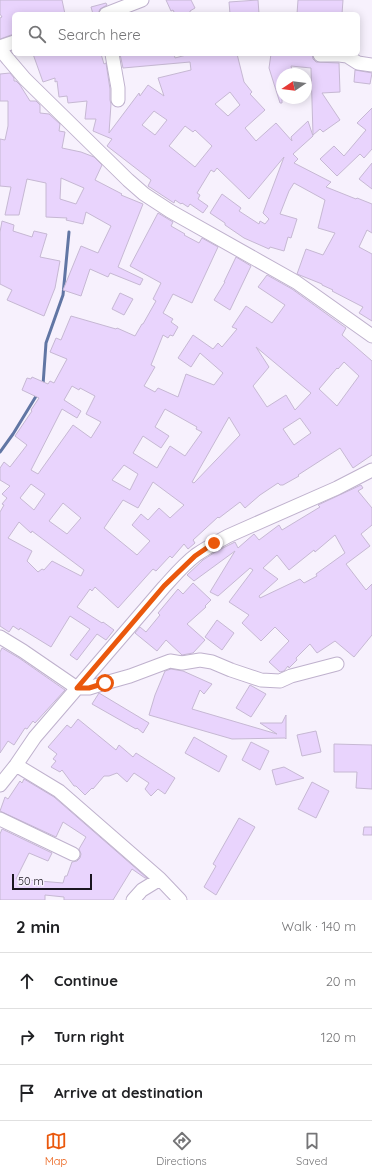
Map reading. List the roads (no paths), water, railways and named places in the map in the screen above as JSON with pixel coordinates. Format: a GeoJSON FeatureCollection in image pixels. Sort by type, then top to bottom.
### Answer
{"type":"FeatureCollection","features":[{"type":"Feature","properties":{"kind":"street"},"geometry":{"type":"LineString","coordinates":[[111,12],[142,0]]}},
{"type":"Feature","properties":{"kind":"street"},"geometry":{"type":"LineString","coordinates":[[12,43],[0,48],[25,79],[144,194],[201,229],[296,282],[372,336]]}},
{"type":"Feature","properties":{"kind":"street"},"geometry":{"type":"LineString","coordinates":[[112,56],[118,88],[118,100]]}},
{"type":"Feature","properties":{"kind":"street"},"geometry":{"type":"LineString","coordinates":[[347,56],[358,63],[372,65]]}},
{"type":"Feature","properties":{"kind":"street"},"geometry":{"type":"LineString","coordinates":[[0,785],[35,737],[164,586],[195,556],[214,543],[228,536],[337,488],[372,470]]}},
{"type":"Feature","properties":{"kind":"street"},"geometry":{"type":"LineString","coordinates":[[0,637],[77,688],[89,688],[130,676],[170,661],[182,663],[200,660],[212,662],[261,680],[280,681],[291,676],[337,664]]}},
{"type":"Feature","properties":{"kind":"street"},"geometry":{"type":"LineString","coordinates":[[16,765],[59,791],[160,879],[180,900]]}},
{"type":"Feature","properties":{"kind":"street"},"geometry":{"type":"LineString","coordinates":[[0,819],[73,854]]}},
{"type":"Feature","properties":{"kind":"street"},"geometry":{"type":"LineString","coordinates":[[133,900],[142,890],[160,879]]}},
{"type":"Feature","properties":{"kind":"waterway"},"geometry":{"type":"LineString","coordinates":[[43,385],[46,343],[63,295],[69,232]]}},
{"type":"Feature","properties":{"kind":"waterway"},"geometry":{"type":"LineString","coordinates":[[0,452],[38,393]]}}]}
